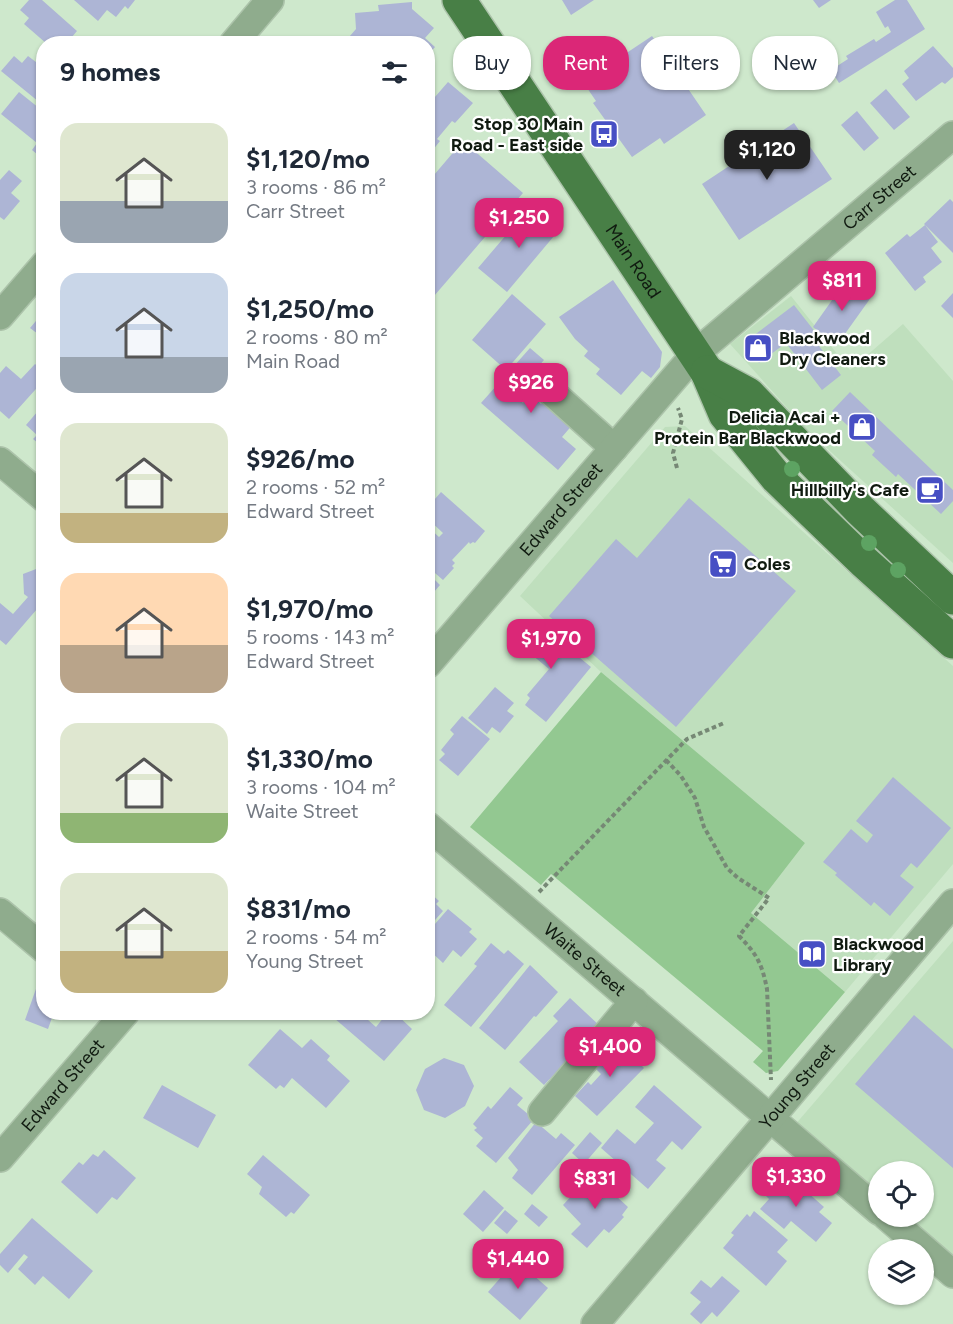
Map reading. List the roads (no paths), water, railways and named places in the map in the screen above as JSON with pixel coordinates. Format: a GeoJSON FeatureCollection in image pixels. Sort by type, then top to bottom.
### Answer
{"type":"FeatureCollection","features":[{"type":"Feature","properties":{"kind":"main road","name":"Main Road"},"geometry":{"type":"LineString","coordinates":[[459,0],[701,363],[725,414],[777,478],[863,561],[953,642]]}},
{"type":"Feature","properties":{"kind":"main road","name":"Main Road"},"geometry":{"type":"LineString","coordinates":[[701,363],[748,394],[860,510],[953,598]]}},
{"type":"Feature","properties":{"kind":"street"},"geometry":{"type":"LineString","coordinates":[[240,36],[270,0]]}},
{"type":"Feature","properties":{"kind":"street","name":"Carr Street"},"geometry":{"type":"LineString","coordinates":[[701,363],[953,135]]}},
{"type":"Feature","properties":{"kind":"street"},"geometry":{"type":"LineString","coordinates":[[0,316],[36,274]]}},
{"type":"Feature","properties":{"kind":"street","name":"Edward Street"},"geometry":{"type":"LineString","coordinates":[[435,656],[614,448],[701,363]]}},
{"type":"Feature","properties":{"kind":"street"},"geometry":{"type":"LineString","coordinates":[[546,388],[614,448]]}},
{"type":"Feature","properties":{"kind":"street"},"geometry":{"type":"LineString","coordinates":[[0,461],[36,491]]}},
{"type":"Feature","properties":{"kind":"street","name":"Waite Street"},"geometry":{"type":"LineString","coordinates":[[435,831],[868,1202]]}},
{"type":"Feature","properties":{"kind":"street","name":"Young Street"},"geometry":{"type":"LineString","coordinates":[[595,1324],[762,1111],[953,903]]}},
{"type":"Feature","properties":{"kind":"street"},"geometry":{"type":"LineString","coordinates":[[0,912],[36,942]]}},
{"type":"Feature","properties":{"kind":"street"},"geometry":{"type":"LineString","coordinates":[[542,1112],[634,1001]]}},
{"type":"Feature","properties":{"kind":"street","name":"Edward Street"},"geometry":{"type":"LineString","coordinates":[[0,1158],[117,1020]]}},
{"type":"Feature","properties":{"kind":"street"},"geometry":{"type":"LineString","coordinates":[[899,1227],[953,1274]]}},
{"type":"Feature","properties":{"kind":"place","name":"Stop 30 Main Road - East side"},"geometry":{"type":"Point","coordinates":[604,134]}},
{"type":"Feature","properties":{"kind":"place","name":"Blackwood Dry Cleaners"},"geometry":{"type":"Point","coordinates":[758,348]}},
{"type":"Feature","properties":{"kind":"place","name":"Delicia Acai + Protein Bar Blackwood"},"geometry":{"type":"Point","coordinates":[862,427]}},
{"type":"Feature","properties":{"kind":"place","name":"Hillbilly's Cafe"},"geometry":{"type":"Point","coordinates":[930,490]}},
{"type":"Feature","properties":{"kind":"place","name":"Coles"},"geometry":{"type":"Point","coordinates":[723,564]}},
{"type":"Feature","properties":{"kind":"place","name":"Blackwood Library"},"geometry":{"type":"Point","coordinates":[812,954]}}]}
